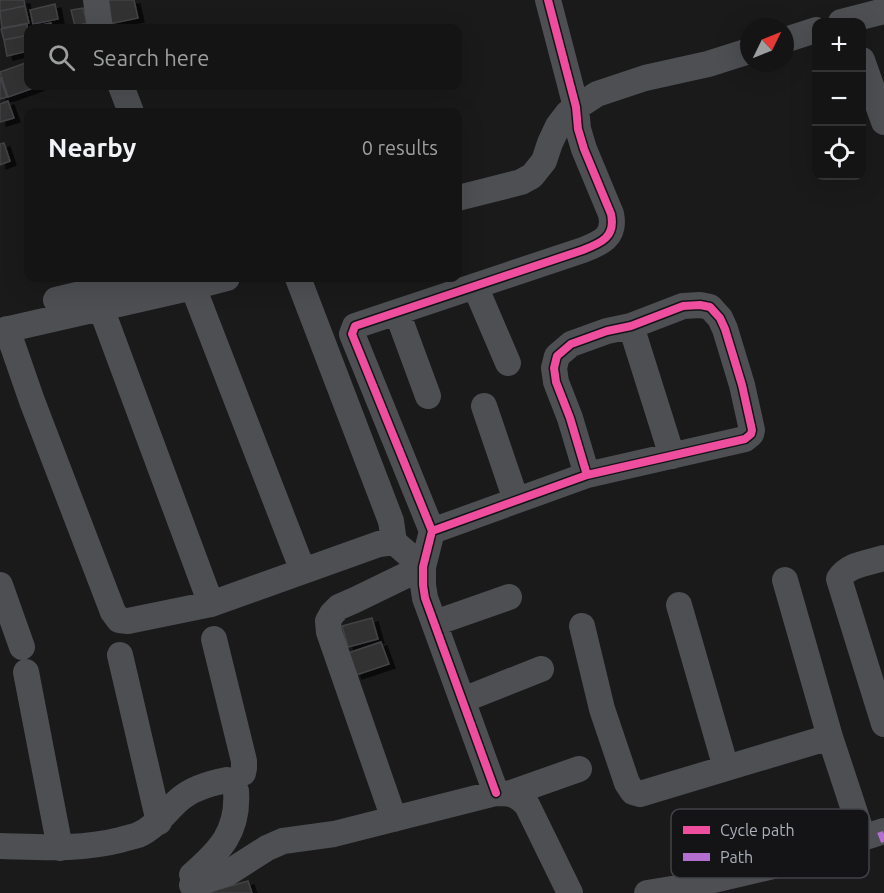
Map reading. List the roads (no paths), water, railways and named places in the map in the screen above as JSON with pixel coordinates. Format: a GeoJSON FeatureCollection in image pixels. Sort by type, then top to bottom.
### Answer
{"type":"FeatureCollection","features":[{"type":"Feature","properties":{"kind":"street"},"geometry":{"type":"LineString","coordinates":[[96,0],[99,24]]}},
{"type":"Feature","properties":{"kind":"street"},"geometry":{"type":"LineString","coordinates":[[548,0],[576,107],[578,129],[611,214],[613,223],[609,235],[599,243],[582,250],[355,326],[352,334],[432,531],[423,567],[425,598],[463,700],[503,793],[519,798],[527,805],[570,893]]}},
{"type":"Feature","properties":{"kind":"street"},"geometry":{"type":"LineString","coordinates":[[859,18],[884,11]]}},
{"type":"Feature","properties":{"kind":"street"},"geometry":{"type":"LineString","coordinates":[[794,37],[812,31]]}},
{"type":"Feature","properties":{"kind":"street"},"geometry":{"type":"LineString","coordinates":[[462,197],[521,182],[532,176],[544,161],[558,126],[568,113],[597,94],[645,78],[708,64],[740,54]]}},
{"type":"Feature","properties":{"kind":"street"},"geometry":{"type":"LineString","coordinates":[[865,72],[884,122]]}},
{"type":"Feature","properties":{"kind":"street"},"geometry":{"type":"LineString","coordinates":[[123,90],[129,108]]}},
{"type":"Feature","properties":{"kind":"street"},"geometry":{"type":"LineString","coordinates":[[544,161],[584,149]]}},
{"type":"Feature","properties":{"kind":"street"},"geometry":{"type":"LineString","coordinates":[[137,282],[64,307],[2,324],[113,612],[119,620],[128,621],[211,604],[380,544],[394,542]]}},
{"type":"Feature","properties":{"kind":"street"},"geometry":{"type":"LineString","coordinates":[[64,307],[101,308],[212,282]]}},
{"type":"Feature","properties":{"kind":"street"},"geometry":{"type":"LineString","coordinates":[[300,282],[391,521],[394,542],[423,567]]}},
{"type":"Feature","properties":{"kind":"street"},"geometry":{"type":"LineString","coordinates":[[475,286],[508,363]]}},
{"type":"Feature","properties":{"kind":"street"},"geometry":{"type":"LineString","coordinates":[[193,287],[303,571]]}},
{"type":"Feature","properties":{"kind":"street"},"geometry":{"type":"LineString","coordinates":[[432,531],[587,476],[745,439],[752,430],[742,385],[725,329],[720,318],[710,307],[683,306],[631,326],[607,331],[571,344],[557,356],[554,368],[556,382],[570,418],[587,476]]}},
{"type":"Feature","properties":{"kind":"street"},"geometry":{"type":"LineString","coordinates":[[101,308],[211,604]]}},
{"type":"Feature","properties":{"kind":"street"},"geometry":{"type":"LineString","coordinates":[[397,312],[428,396]]}},
{"type":"Feature","properties":{"kind":"street"},"geometry":{"type":"LineString","coordinates":[[631,326],[672,456]]}},
{"type":"Feature","properties":{"kind":"street"},"geometry":{"type":"LineString","coordinates":[[484,406],[516,500]]}},
{"type":"Feature","properties":{"kind":"street"},"geometry":{"type":"LineString","coordinates":[[884,558],[848,568],[839,579],[884,724]]}},
{"type":"Feature","properties":{"kind":"street"},"geometry":{"type":"LineString","coordinates":[[394,819],[329,632],[328,621],[339,606],[423,567]]}},
{"type":"Feature","properties":{"kind":"street"},"geometry":{"type":"LineString","coordinates":[[785,580],[830,737],[863,809]]}},
{"type":"Feature","properties":{"kind":"street"},"geometry":{"type":"LineString","coordinates":[[0,585],[22,647]]}},
{"type":"Feature","properties":{"kind":"street"},"geometry":{"type":"LineString","coordinates":[[435,623],[509,597]]}},
{"type":"Feature","properties":{"kind":"street"},"geometry":{"type":"LineString","coordinates":[[679,605],[726,768]]}},
{"type":"Feature","properties":{"kind":"street"},"geometry":{"type":"LineString","coordinates":[[582,626],[602,709],[627,783],[633,792],[639,794],[830,737]]}},
{"type":"Feature","properties":{"kind":"street"},"geometry":{"type":"LineString","coordinates":[[214,639],[244,768],[225,818],[198,847],[192,858],[192,884],[228,873],[267,848],[283,841],[334,834],[503,793],[579,769]]}},
{"type":"Feature","properties":{"kind":"street"},"geometry":{"type":"LineString","coordinates":[[120,655],[159,822]]}},
{"type":"Feature","properties":{"kind":"street"},"geometry":{"type":"LineString","coordinates":[[463,700],[541,669]]}},
{"type":"Feature","properties":{"kind":"street"},"geometry":{"type":"LineString","coordinates":[[26,672],[60,848]]}},
{"type":"Feature","properties":{"kind":"street"},"geometry":{"type":"LineString","coordinates":[[0,846],[60,848],[102,844],[138,835],[159,822],[181,799],[194,790],[213,783],[236,789]]}},
{"type":"Feature","properties":{"kind":"street"},"geometry":{"type":"LineString","coordinates":[[647,893],[720,878]]}}]}
